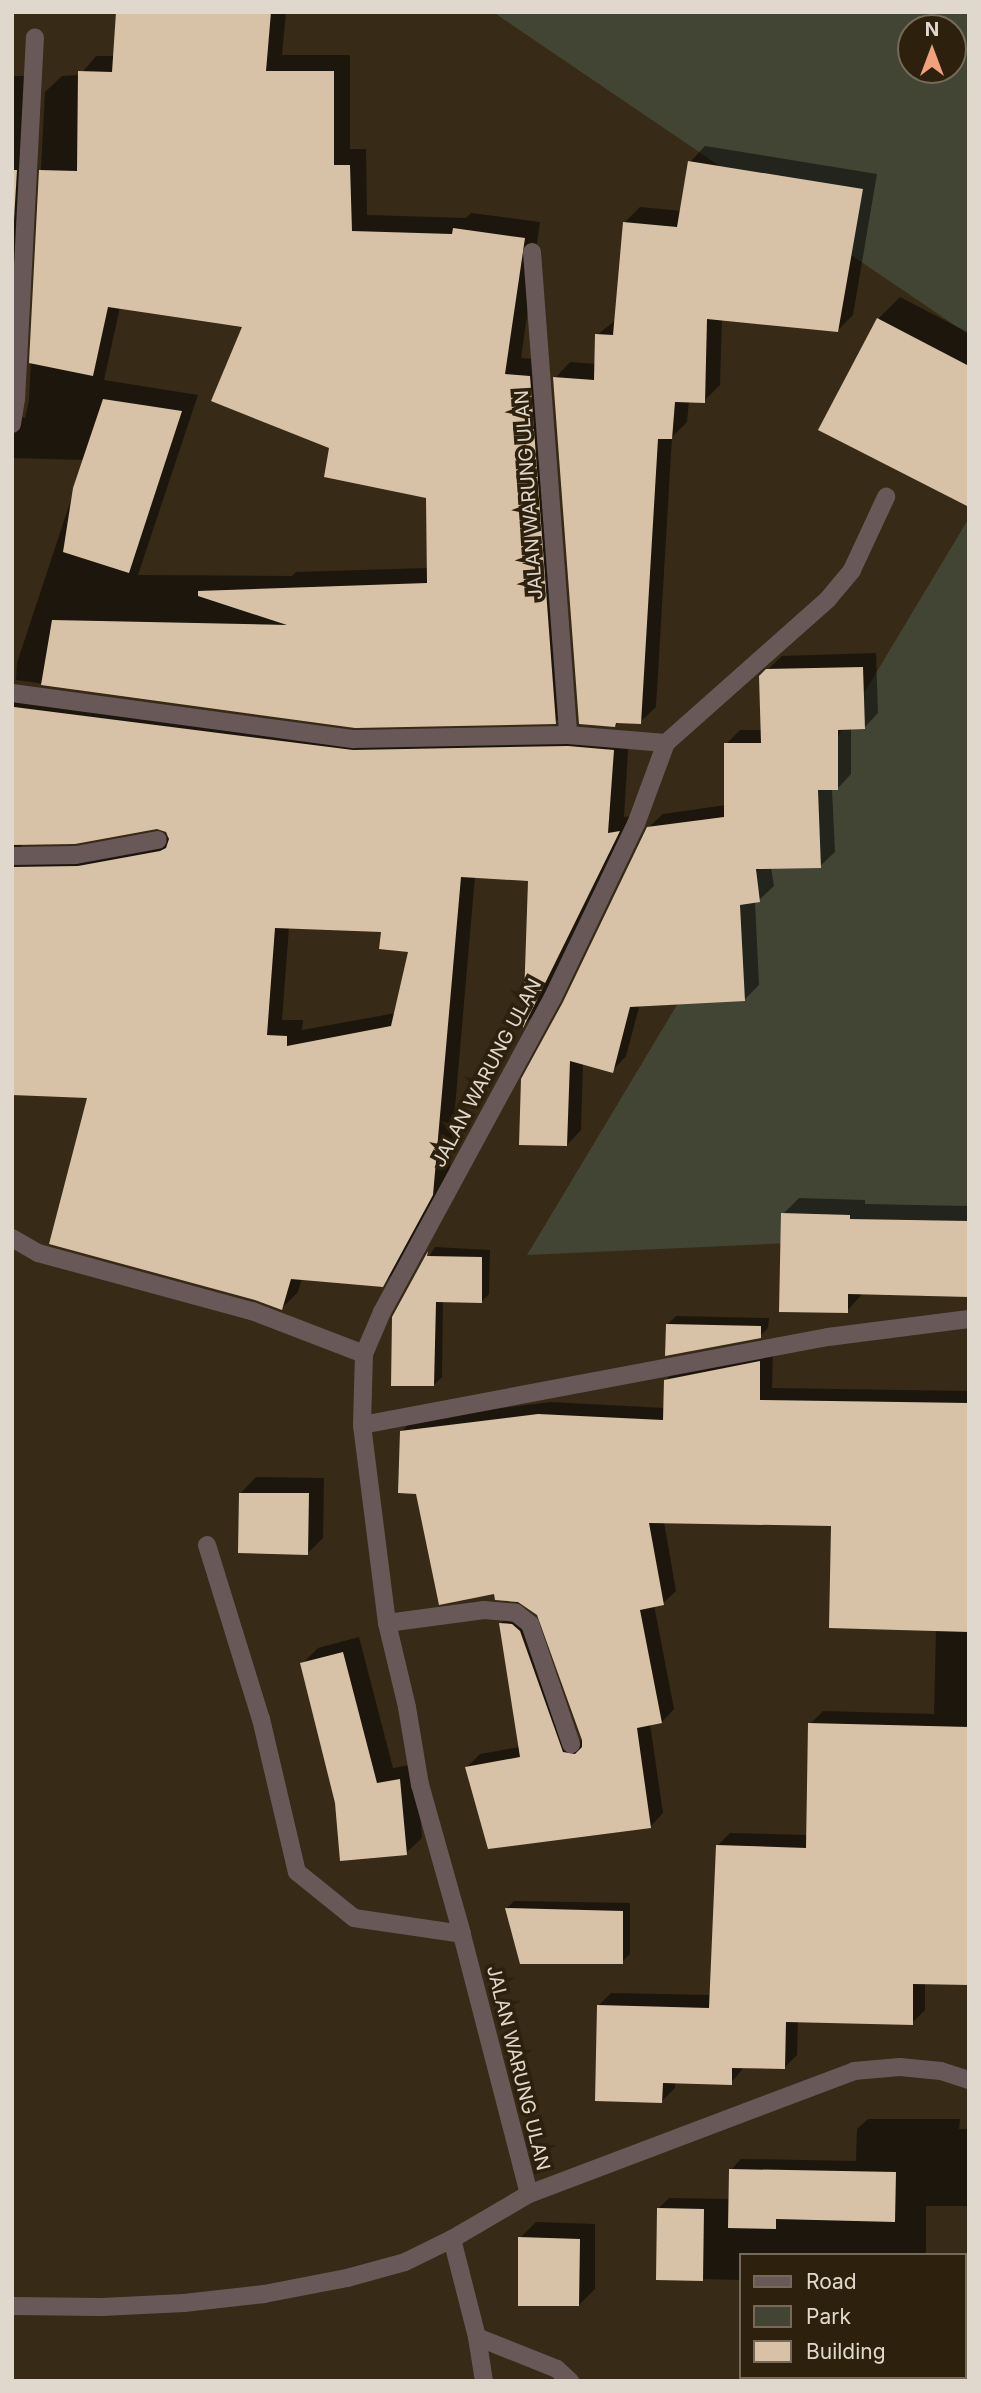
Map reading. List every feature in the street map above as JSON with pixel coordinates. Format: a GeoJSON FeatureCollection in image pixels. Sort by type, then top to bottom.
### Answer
{"type":"FeatureCollection","features":[{"type":"Feature","properties":{"kind":"street"},"geometry":{"type":"LineString","coordinates":[[12,424],[16,399],[35,37]]}},
{"type":"Feature","properties":{"kind":"street","name":"JALAN WARUNG ULAN"},"geometry":{"type":"LineString","coordinates":[[532,252],[568,735]]}},
{"type":"Feature","properties":{"kind":"street","name":"JALAN WARUNG ULAN"},"geometry":{"type":"LineString","coordinates":[[12,2306],[102,2307],[184,2303],[264,2294],[347,2278],[405,2262],[452,2239],[529,2194],[462,1934],[420,1785],[407,1707],[387,1623],[362,1425],[364,1354],[382,1312],[553,997],[636,824],[666,743],[828,599],[852,570],[886,497]]}},
{"type":"Feature","properties":{"kind":"street"},"geometry":{"type":"LineString","coordinates":[[12,693],[354,739],[568,735],[666,743]]}},
{"type":"Feature","properties":{"kind":"street"},"geometry":{"type":"LineString","coordinates":[[12,856],[76,855],[159,840]]}},
{"type":"Feature","properties":{"kind":"street"},"geometry":{"type":"LineString","coordinates":[[12,1238],[38,1253],[252,1311],[364,1354]]}},
{"type":"Feature","properties":{"kind":"street"},"geometry":{"type":"LineString","coordinates":[[362,1425],[828,1337],[969,1319]]}},
{"type":"Feature","properties":{"kind":"street"},"geometry":{"type":"LineString","coordinates":[[207,1545],[261,1719],[297,1872],[354,1918],[462,1934]]}},
{"type":"Feature","properties":{"kind":"street"},"geometry":{"type":"LineString","coordinates":[[387,1623],[484,1610],[516,1612],[530,1624],[571,1744]]}},
{"type":"Feature","properties":{"kind":"street"},"geometry":{"type":"LineString","coordinates":[[529,2194],[854,2071],[900,2067],[941,2071],[969,2080]]}},
{"type":"Feature","properties":{"kind":"street"},"geometry":{"type":"LineString","coordinates":[[452,2239],[477,2337],[484,2381]]}},
{"type":"Feature","properties":{"kind":"street"},"geometry":{"type":"LineString","coordinates":[[477,2337],[557,2369],[570,2381]]}},
{"type":"Feature","properties":{"kind":"green space"},"geometry":{"type":"Polygon","coordinates":[[[493,12],[969,12],[969,335],[493,12]]]}},
{"type":"Feature","properties":{"kind":"green space"},"geometry":{"type":"Polygon","coordinates":[[[969,518],[969,1235],[527,1255],[969,518]]]}},
{"type":"Feature","properties":{"kind":"building"},"geometry":{"type":"Polygon","coordinates":[[[116,12],[271,12],[266,71],[334,71],[334,165],[350,165],[352,231],[452,234],[453,228],[525,238],[505,374],[530,376],[556,724],[355,728],[41,685],[52,620],[287,625],[198,596],[198,591],[427,583],[426,498],[324,477],[329,448],[211,401],[242,327],[108,307],[93,376],[29,363],[39,170],[77,171],[78,71],[112,72],[116,12]]]}},
{"type":"Feature","properties":{"kind":"building"},"geometry":{"type":"Polygon","coordinates":[[[688,161],[863,189],[838,332],[707,319],[705,403],[675,402],[672,439],[658,439],[641,724],[616,723],[615,727],[579,724],[553,377],[594,380],[595,334],[613,335],[623,222],[677,227],[688,161]]]}},
{"type":"Feature","properties":{"kind":"building"},"geometry":{"type":"Polygon","coordinates":[[[12,170],[17,170],[12,253],[12,170]]]}},
{"type":"Feature","properties":{"kind":"building"},"geometry":{"type":"Polygon","coordinates":[[[877,318],[969,366],[969,507],[818,430],[877,318]]]}},
{"type":"Feature","properties":{"kind":"building"},"geometry":{"type":"Polygon","coordinates":[[[103,399],[182,411],[129,573],[63,552],[73,488],[103,399]]]}},
{"type":"Feature","properties":{"kind":"building"},"geometry":{"type":"Polygon","coordinates":[[[863,667],[865,729],[838,730],[838,790],[818,790],[821,868],[756,869],[760,902],[740,905],[745,1001],[630,1007],[613,1073],[570,1061],[567,1146],[519,1145],[521,1079],[563,1002],[647,827],[724,817],[724,743],[761,743],[759,676],[766,669],[863,667]]]}},
{"type":"Feature","properties":{"kind":"building"},"geometry":{"type":"Polygon","coordinates":[[[14,707],[353,750],[568,746],[614,750],[608,833],[620,831],[523,1028],[528,881],[461,877],[433,1195],[383,1287],[291,1279],[282,1310],[255,1300],[49,1244],[87,1098],[12,1095],[12,867],[78,866],[160,851],[166,848],[169,839],[166,832],[157,829],[75,844],[12,845],[14,707]],[[275,928],[267,1035],[287,1036],[287,1046],[391,1026],[408,952],[379,949],[381,932],[275,928]]]}},
{"type":"Feature","properties":{"kind":"building"},"geometry":{"type":"Polygon","coordinates":[[[781,1213],[850,1215],[850,1219],[969,1221],[969,1297],[848,1294],[848,1313],[779,1312],[781,1213]]]}},
{"type":"Feature","properties":{"kind":"building"},"geometry":{"type":"Polygon","coordinates":[[[428,1251],[427,1256],[482,1257],[482,1303],[436,1302],[434,1386],[391,1386],[392,1317],[428,1251]]]}},
{"type":"Feature","properties":{"kind":"building"},"geometry":{"type":"Polygon","coordinates":[[[666,1324],[761,1326],[761,1338],[665,1356],[666,1324]]]}},
{"type":"Feature","properties":{"kind":"building"},"geometry":{"type":"Polygon","coordinates":[[[760,1361],[760,1400],[969,1403],[969,1632],[829,1628],[831,1526],[649,1523],[664,1605],[640,1610],[662,1723],[637,1728],[651,1828],[488,1849],[465,1767],[520,1757],[499,1623],[512,1624],[520,1631],[563,1752],[575,1754],[582,1747],[582,1740],[537,1615],[518,1602],[495,1600],[494,1594],[439,1605],[416,1494],[398,1493],[400,1431],[538,1414],[663,1420],[664,1380],[760,1361]]]}},
{"type":"Feature","properties":{"kind":"building"},"geometry":{"type":"Polygon","coordinates":[[[239,1493],[309,1493],[308,1555],[238,1553],[239,1493]]]}},
{"type":"Feature","properties":{"kind":"building"},"geometry":{"type":"Polygon","coordinates":[[[343,1652],[377,1783],[400,1779],[407,1855],[340,1861],[335,1803],[300,1663],[343,1652]]]}},
{"type":"Feature","properties":{"kind":"building"},"geometry":{"type":"Polygon","coordinates":[[[808,1723],[969,1727],[969,1985],[913,1984],[913,2025],[786,2022],[785,2069],[732,2068],[732,2085],[663,2083],[662,2103],[595,2101],[597,2005],[709,2008],[716,1845],[806,1848],[808,1723]]]}},
{"type":"Feature","properties":{"kind":"building"},"geometry":{"type":"Polygon","coordinates":[[[505,1908],[623,1911],[623,1964],[520,1964],[505,1908]]]}},
{"type":"Feature","properties":{"kind":"building"},"geometry":{"type":"Polygon","coordinates":[[[729,2169],[896,2172],[895,2222],[776,2219],[776,2229],[728,2228],[729,2169]]]}},
{"type":"Feature","properties":{"kind":"building"},"geometry":{"type":"Polygon","coordinates":[[[657,2208],[704,2209],[703,2281],[656,2280],[657,2208]]]}},
{"type":"Feature","properties":{"kind":"building"},"geometry":{"type":"Polygon","coordinates":[[[518,2237],[580,2239],[579,2306],[518,2306],[518,2237]]]}}]}
